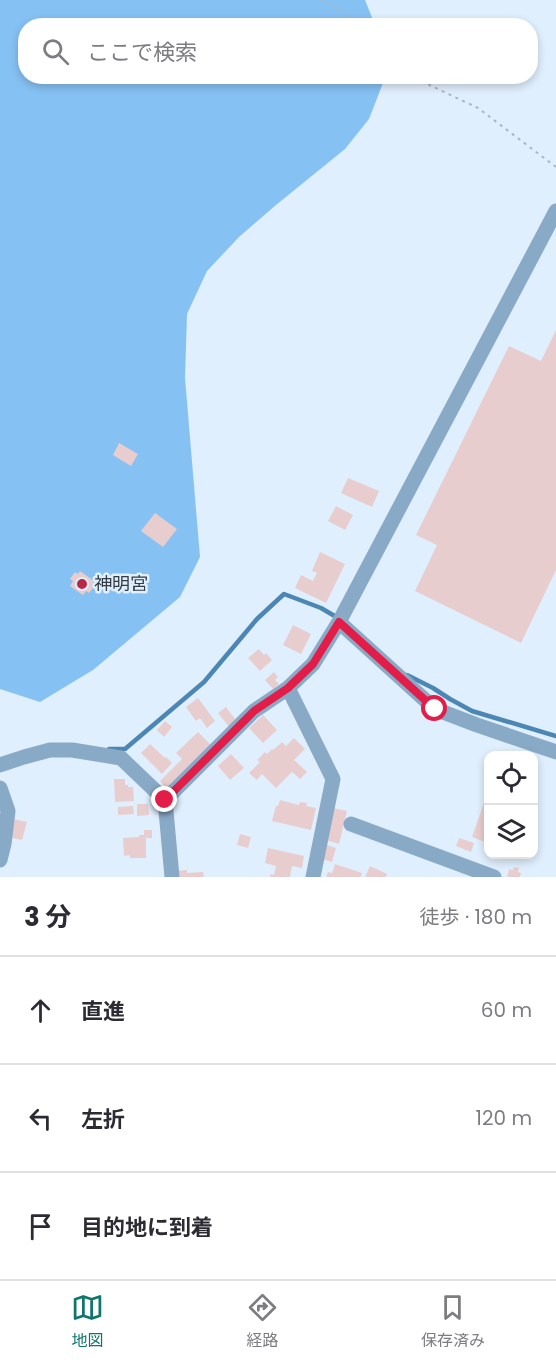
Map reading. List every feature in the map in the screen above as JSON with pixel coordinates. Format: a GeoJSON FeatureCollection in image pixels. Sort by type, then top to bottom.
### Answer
{"type":"FeatureCollection","features":[{"type":"Feature","properties":{"kind":"street"},"geometry":{"type":"LineString","coordinates":[[165,800],[254,711],[288,688],[313,664],[339,622],[556,211]]}},
{"type":"Feature","properties":{"kind":"street"},"geometry":{"type":"LineString","coordinates":[[339,622],[435,709],[556,752]]}},
{"type":"Feature","properties":{"kind":"street"},"geometry":{"type":"LineString","coordinates":[[288,688],[333,779],[313,877]]}},
{"type":"Feature","properties":{"kind":"street"},"geometry":{"type":"LineString","coordinates":[[0,765],[50,750],[72,750],[121,758],[165,800],[172,877]]}},
{"type":"Feature","properties":{"kind":"street"},"geometry":{"type":"LineString","coordinates":[[0,788],[8,811],[0,860]]}},
{"type":"Feature","properties":{"kind":"street"},"geometry":{"type":"LineString","coordinates":[[351,824],[494,877]]}},
{"type":"Feature","properties":{"kind":"path"},"geometry":{"type":"LineString","coordinates":[[321,0],[344,11],[351,18]]}},
{"type":"Feature","properties":{"kind":"path"},"geometry":{"type":"LineString","coordinates":[[427,84],[478,108],[556,167]]}},
{"type":"Feature","properties":{"kind":"shaded area"},"geometry":{"type":"Polygon","coordinates":[[[0,0],[365,0],[372,18],[18,18],[18,84],[383,84],[369,119],[345,149],[239,237],[207,271],[187,314],[185,378],[200,557],[180,597],[93,670],[40,702],[0,689],[0,0]]]}},
{"type":"Feature","properties":{"kind":"building"},"geometry":{"type":"Polygon","coordinates":[[[556,330],[556,570],[521,643],[415,591],[437,545],[416,535],[509,346],[541,361],[556,330]]]}},
{"type":"Feature","properties":{"kind":"building"},"geometry":{"type":"Polygon","coordinates":[[[119,443],[138,454],[131,466],[113,455],[119,443]]]}},
{"type":"Feature","properties":{"kind":"building"},"geometry":{"type":"Polygon","coordinates":[[[348,478],[379,491],[372,507],[341,493],[348,478]]]}},
{"type":"Feature","properties":{"kind":"building"},"geometry":{"type":"Polygon","coordinates":[[[336,506],[353,515],[345,530],[328,521],[336,506]]]}},
{"type":"Feature","properties":{"kind":"building"},"geometry":{"type":"Polygon","coordinates":[[[155,513],[177,529],[163,547],[141,531],[155,513]]]}},
{"type":"Feature","properties":{"kind":"building"},"geometry":{"type":"Polygon","coordinates":[[[320,552],[345,564],[326,603],[295,588],[301,575],[313,581],[317,573],[312,571],[320,552]]]}},
{"type":"Feature","properties":{"kind":"building","name":"神明宮"},"geometry":{"type":"Polygon","coordinates":[[[80,571],[94,581],[91,586],[93,588],[89,593],[86,591],[83,595],[70,586],[73,581],[70,579],[75,572],[78,574],[80,571]]]}},
{"type":"Feature","properties":{"kind":"building"},"geometry":{"type":"Polygon","coordinates":[[[293,625],[311,634],[301,654],[283,645],[293,625]]]}},
{"type":"Feature","properties":{"kind":"building"},"geometry":{"type":"Polygon","coordinates":[[[259,649],[272,660],[260,671],[248,658],[259,649]]]}},
{"type":"Feature","properties":{"kind":"building"},"geometry":{"type":"Polygon","coordinates":[[[274,672],[278,677],[275,680],[279,684],[273,689],[265,680],[274,672]]]}},
{"type":"Feature","properties":{"kind":"building"},"geometry":{"type":"Polygon","coordinates":[[[198,698],[215,721],[207,728],[200,718],[196,721],[186,707],[198,698]]]}},
{"type":"Feature","properties":{"kind":"building"},"geometry":{"type":"Polygon","coordinates":[[[226,707],[237,722],[230,728],[218,713],[226,707]]]}},
{"type":"Feature","properties":{"kind":"building"},"geometry":{"type":"Polygon","coordinates":[[[263,715],[277,730],[263,743],[249,728],[263,715]]]}},
{"type":"Feature","properties":{"kind":"building"},"geometry":{"type":"Polygon","coordinates":[[[165,721],[172,727],[164,737],[157,730],[165,721]]]}},
{"type":"Feature","properties":{"kind":"building"},"geometry":{"type":"Polygon","coordinates":[[[198,732],[212,746],[169,791],[160,781],[182,759],[176,753],[198,732]]]}},
{"type":"Feature","properties":{"kind":"building"},"geometry":{"type":"Polygon","coordinates":[[[294,738],[305,749],[294,760],[307,772],[300,779],[292,772],[276,788],[262,774],[257,780],[249,773],[260,762],[257,760],[265,752],[267,754],[282,742],[286,746],[294,738]]]}},
{"type":"Feature","properties":{"kind":"building"},"geometry":{"type":"Polygon","coordinates":[[[150,744],[172,763],[162,774],[141,753],[150,744]]]}},
{"type":"Feature","properties":{"kind":"building"},"geometry":{"type":"Polygon","coordinates":[[[231,754],[244,768],[230,780],[218,766],[231,754]]]}},
{"type":"Feature","properties":{"kind":"building"},"geometry":{"type":"Polygon","coordinates":[[[114,779],[125,779],[125,785],[133,787],[134,801],[115,802],[114,779]]]}},
{"type":"Feature","properties":{"kind":"building"},"geometry":{"type":"Polygon","coordinates":[[[280,800],[299,805],[300,802],[307,803],[306,806],[316,808],[311,830],[272,821],[280,800]]]}},
{"type":"Feature","properties":{"kind":"building"},"geometry":{"type":"Polygon","coordinates":[[[484,802],[484,842],[472,837],[484,802]]]}},
{"type":"Feature","properties":{"kind":"building"},"geometry":{"type":"Polygon","coordinates":[[[137,804],[148,804],[149,815],[137,816],[137,804]]]}},
{"type":"Feature","properties":{"kind":"building"},"geometry":{"type":"Polygon","coordinates":[[[133,806],[134,814],[118,815],[118,807],[133,806]]]}},
{"type":"Feature","properties":{"kind":"building"},"geometry":{"type":"Polygon","coordinates":[[[333,808],[347,811],[339,844],[325,840],[333,808]]]}},
{"type":"Feature","properties":{"kind":"building"},"geometry":{"type":"Polygon","coordinates":[[[13,819],[27,822],[22,840],[8,837],[13,819]]]}},
{"type":"Feature","properties":{"kind":"building"},"geometry":{"type":"Polygon","coordinates":[[[144,830],[152,830],[152,838],[146,838],[146,858],[124,856],[123,838],[139,837],[139,835],[144,835],[144,830]]]}},
{"type":"Feature","properties":{"kind":"building"},"geometry":{"type":"Polygon","coordinates":[[[240,834],[251,837],[248,848],[237,845],[240,834]]]}},
{"type":"Feature","properties":{"kind":"building"},"geometry":{"type":"Polygon","coordinates":[[[459,838],[474,843],[471,852],[456,846],[459,838]]]}},
{"type":"Feature","properties":{"kind":"building"},"geometry":{"type":"Polygon","coordinates":[[[324,844],[336,848],[332,862],[319,858],[324,844]]]}},
{"type":"Feature","properties":{"kind":"building"},"geometry":{"type":"Polygon","coordinates":[[[268,848],[304,856],[302,868],[292,866],[290,877],[270,877],[270,874],[274,875],[276,866],[265,863],[268,848]]]}},
{"type":"Feature","properties":{"kind":"building"},"geometry":{"type":"Polygon","coordinates":[[[335,864],[362,873],[361,877],[326,877],[328,872],[332,873],[335,864]]]}},
{"type":"Feature","properties":{"kind":"building"},"geometry":{"type":"Polygon","coordinates":[[[370,866],[387,874],[386,877],[365,877],[370,866]]]}},
{"type":"Feature","properties":{"kind":"building"},"geometry":{"type":"Polygon","coordinates":[[[514,867],[519,868],[520,877],[507,877],[509,869],[513,870],[514,867]]]}},
{"type":"Feature","properties":{"kind":"building"},"geometry":{"type":"Polygon","coordinates":[[[187,870],[187,873],[203,872],[204,877],[174,877],[174,871],[187,870]]]}},
{"type":"Feature","properties":{"kind":"waterway"},"geometry":{"type":"LineString","coordinates":[[109,749],[125,749],[204,682],[257,619],[284,594],[321,608],[338,618]]}},
{"type":"Feature","properties":{"kind":"waterway"},"geometry":{"type":"LineString","coordinates":[[407,675],[472,711],[556,736]]}},
{"type":"Feature","properties":{"kind":"place","name":"神明宮"},"geometry":{"type":"Point","coordinates":[82,584]}},
{"type":"Feature","properties":{"kind":"route"},"geometry":{"type":"LineString","coordinates":[[165,800],[254,711],[288,688],[313,664],[339,622],[435,709]]}}]}
